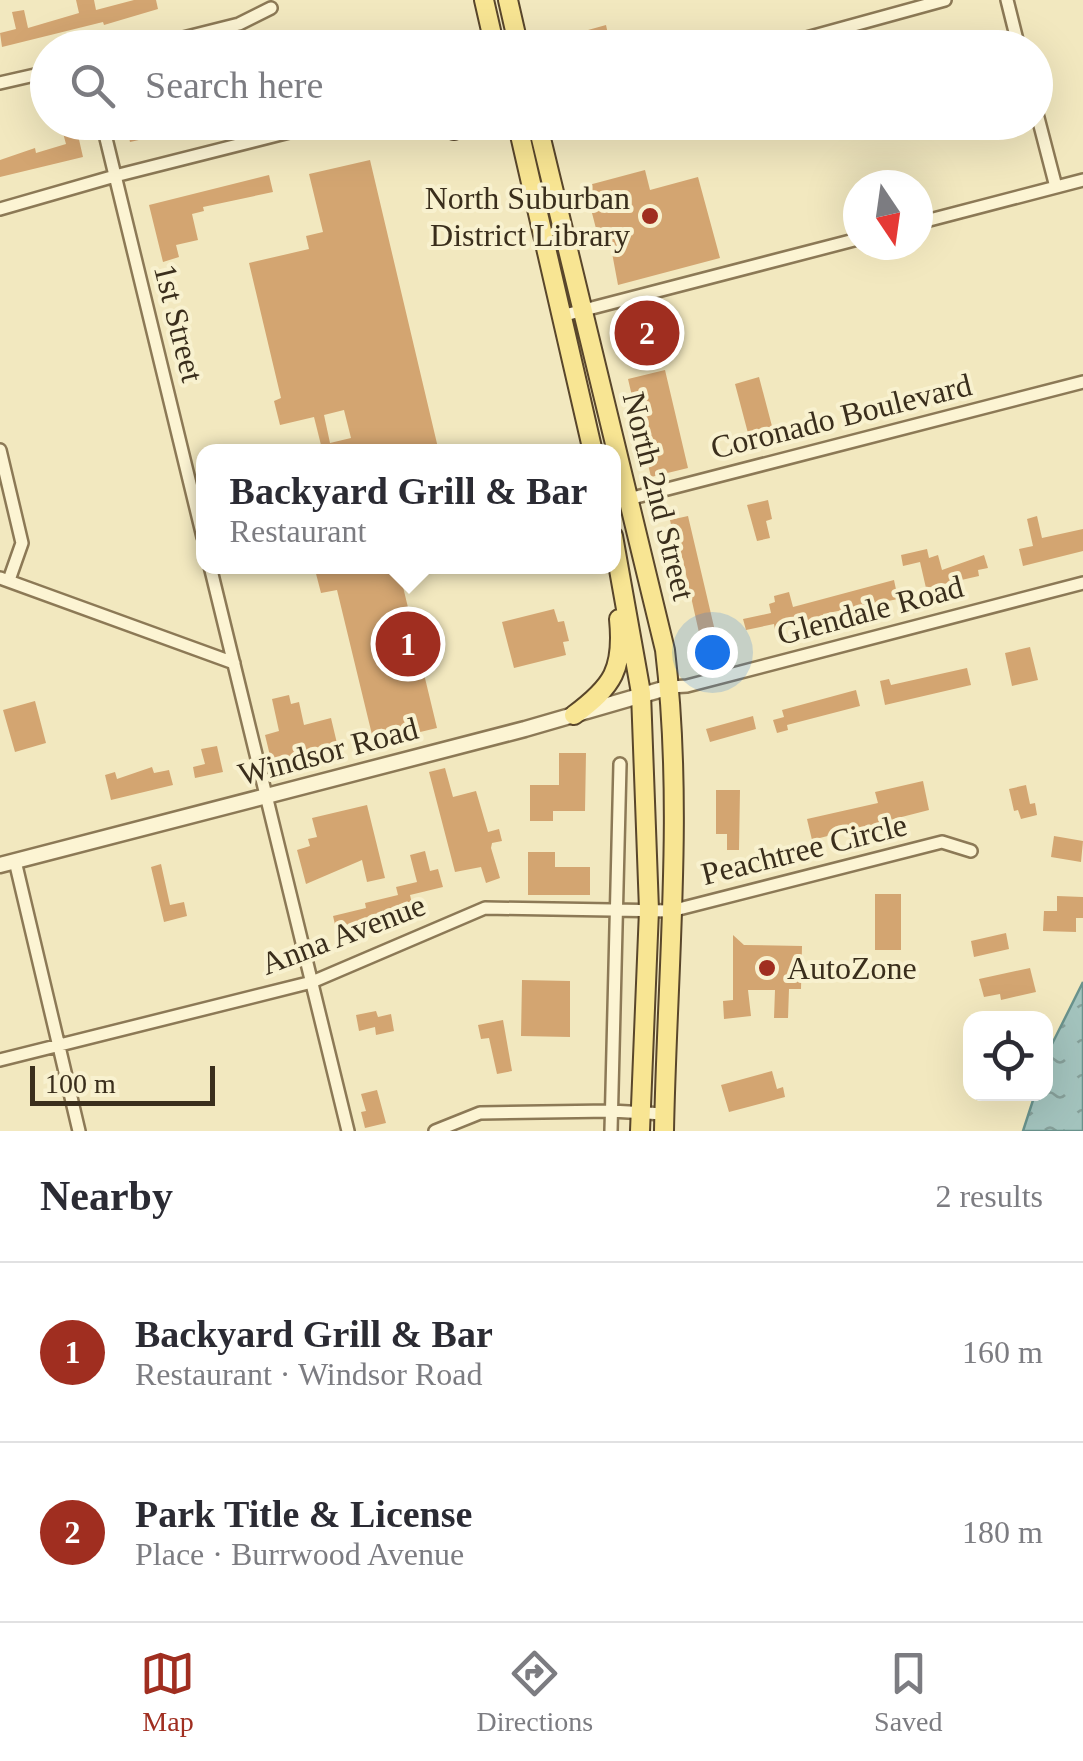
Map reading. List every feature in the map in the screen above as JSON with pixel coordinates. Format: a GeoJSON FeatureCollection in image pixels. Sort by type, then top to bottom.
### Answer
{"type":"FeatureCollection","features":[{"type":"Feature","properties":{"kind":"main road"},"geometry":{"type":"LineString","coordinates":[[484,0],[491,30]]}},
{"type":"Feature","properties":{"kind":"main road"},"geometry":{"type":"LineString","coordinates":[[508,0],[515,30]]}},
{"type":"Feature","properties":{"kind":"main road","name":"North 2nd Street"},"geometry":{"type":"LineString","coordinates":[[521,140],[591,444]]}},
{"type":"Feature","properties":{"kind":"main road","name":"North 2nd Street"},"geometry":{"type":"LineString","coordinates":[[541,140],[610,444]]}},
{"type":"Feature","properties":{"kind":"main road","name":"North 2nd Street"},"geometry":{"type":"LineString","coordinates":[[622,501],[665,650],[670,687],[671,911],[664,1122]]}},
{"type":"Feature","properties":{"kind":"main road","name":"North 2nd Street"},"geometry":{"type":"LineString","coordinates":[[621,571],[641,693],[649,910],[641,1122]]}},
{"type":"Feature","properties":{"kind":"main road"},"geometry":{"type":"LineString","coordinates":[[574,715],[606,690],[619,662],[618,614],[624,584]]}},
{"type":"Feature","properties":{"kind":"street"},"geometry":{"type":"LineString","coordinates":[[836,30],[945,0]]}},
{"type":"Feature","properties":{"kind":"street"},"geometry":{"type":"LineString","coordinates":[[1006,0],[1014,30]]}},
{"type":"Feature","properties":{"kind":"street"},"geometry":{"type":"LineString","coordinates":[[216,30],[240,24],[271,8]]}},
{"type":"Feature","properties":{"kind":"street"},"geometry":{"type":"LineString","coordinates":[[0,83],[30,76]]}},
{"type":"Feature","properties":{"kind":"street","name":"1st Street"},"geometry":{"type":"LineString","coordinates":[[106,140],[196,508]]}},
{"type":"Feature","properties":{"kind":"street"},"geometry":{"type":"LineString","coordinates":[[0,209],[257,140]]}},
{"type":"Feature","properties":{"kind":"street"},"geometry":{"type":"LineString","coordinates":[[1044,140],[1056,187]]}},
{"type":"Feature","properties":{"kind":"street"},"geometry":{"type":"LineString","coordinates":[[933,219],[1083,180]]}},
{"type":"Feature","properties":{"kind":"street"},"geometry":{"type":"LineString","coordinates":[[560,316],[843,242]]}},
{"type":"Feature","properties":{"kind":"street","name":"Coronado Boulevard"},"geometry":{"type":"LineString","coordinates":[[622,501],[1083,382]]}},
{"type":"Feature","properties":{"kind":"street"},"geometry":{"type":"LineString","coordinates":[[0,450],[22,543],[4,579],[234,664]]}},
{"type":"Feature","properties":{"kind":"street"},"geometry":{"type":"LineString","coordinates":[[212,574],[348,1131]]}},
{"type":"Feature","properties":{"kind":"street","name":"Glendale Road"},"geometry":{"type":"LineString","coordinates":[[670,687],[687,686],[1083,583]]}},
{"type":"Feature","properties":{"kind":"street","name":"Windsor Road"},"geometry":{"type":"LineString","coordinates":[[7,863],[670,687]]}},
{"type":"Feature","properties":{"kind":"street"},"geometry":{"type":"LineString","coordinates":[[611,1131],[620,764]]}},
{"type":"Feature","properties":{"kind":"street","name":"Peachtree Circle"},"geometry":{"type":"LineString","coordinates":[[649,910],[671,911],[942,842],[971,851]]}},
{"type":"Feature","properties":{"kind":"street"},"geometry":{"type":"LineString","coordinates":[[7,863],[79,1131]]}},
{"type":"Feature","properties":{"kind":"street","name":"Anna Avenue"},"geometry":{"type":"LineString","coordinates":[[0,1060],[312,982],[485,908],[649,910]]}},
{"type":"Feature","properties":{"kind":"street"},"geometry":{"type":"LineString","coordinates":[[436,1131],[480,1114],[611,1111],[641,1122],[664,1122]]}},
{"type":"Feature","properties":{"kind":"water"},"geometry":{"type":"Polygon","coordinates":[[[1083,982],[1083,1131],[1023,1131],[1033,1101],[1053,1101],[1053,1042],[1083,982]]]}},
{"type":"Feature","properties":{"kind":"building"},"geometry":{"type":"Polygon","coordinates":[[[76,0],[94,0],[96,10],[134,0],[156,0],[158,9],[104,25],[103,22],[71,30],[30,30],[30,40],[2,47],[0,33],[16,29],[12,12],[24,10],[28,28],[79,13],[76,0]]]}},
{"type":"Feature","properties":{"kind":"building"},"geometry":{"type":"Polygon","coordinates":[[[65,140],[79,140],[83,157],[0,177],[0,160],[35,148],[36,153],[66,144],[65,140]]]}},
{"type":"Feature","properties":{"kind":"building"},"geometry":{"type":"Polygon","coordinates":[[[370,160],[437,444],[321,444],[314,417],[280,425],[274,401],[281,398],[249,263],[309,249],[306,236],[323,232],[309,174],[370,160]],[[344,410],[324,415],[330,443],[351,438],[344,410]]]}},
{"type":"Feature","properties":{"kind":"building","name":"North Suburban District Library"},"geometry":{"type":"Polygon","coordinates":[[[645,170],[650,190],[698,177],[720,258],[618,285],[610,242],[600,244],[585,186],[645,170]]]}},
{"type":"Feature","properties":{"kind":"building"},"geometry":{"type":"Polygon","coordinates":[[[269,175],[273,192],[203,207],[204,211],[192,214],[198,240],[176,245],[179,257],[163,262],[149,205],[269,175]]]}},
{"type":"Feature","properties":{"kind":"building"},"geometry":{"type":"Polygon","coordinates":[[[665,370],[688,468],[651,477],[628,379],[665,370]]]}},
{"type":"Feature","properties":{"kind":"building"},"geometry":{"type":"Polygon","coordinates":[[[759,377],[773,430],[749,437],[735,384],[759,377]]]}},
{"type":"Feature","properties":{"kind":"building"},"geometry":{"type":"Polygon","coordinates":[[[768,500],[772,519],[766,521],[770,538],[757,541],[747,505],[768,500]]]}},
{"type":"Feature","properties":{"kind":"building"},"geometry":{"type":"Polygon","coordinates":[[[688,516],[715,631],[721,630],[725,650],[704,655],[670,520],[688,516]]]}},
{"type":"Feature","properties":{"kind":"building"},"geometry":{"type":"Polygon","coordinates":[[[1037,516],[1042,538],[1083,529],[1083,551],[1023,566],[1019,549],[1033,546],[1027,519],[1037,516]]]}},
{"type":"Feature","properties":{"kind":"building"},"geometry":{"type":"Polygon","coordinates":[[[927,549],[929,558],[938,555],[942,570],[984,555],[988,568],[978,570],[979,576],[926,588],[920,562],[903,566],[901,555],[927,549]]]}},
{"type":"Feature","properties":{"kind":"building"},"geometry":{"type":"Polygon","coordinates":[[[316,574],[400,574],[437,728],[374,743],[337,590],[321,593],[316,574]]]}},
{"type":"Feature","properties":{"kind":"building"},"geometry":{"type":"Polygon","coordinates":[[[894,580],[898,599],[823,614],[824,618],[775,630],[774,624],[746,630],[743,619],[771,613],[769,604],[775,602],[774,596],[789,592],[793,607],[894,580]]]}},
{"type":"Feature","properties":{"kind":"building"},"geometry":{"type":"Polygon","coordinates":[[[554,609],[558,622],[564,621],[569,641],[563,642],[566,655],[514,668],[502,622],[554,609]]]}},
{"type":"Feature","properties":{"kind":"building"},"geometry":{"type":"Polygon","coordinates":[[[1030,647],[1038,680],[1012,686],[1005,653],[1030,647]]]}},
{"type":"Feature","properties":{"kind":"building"},"geometry":{"type":"Polygon","coordinates":[[[967,668],[971,685],[885,705],[880,681],[889,679],[891,685],[967,668]]]}},
{"type":"Feature","properties":{"kind":"building"},"geometry":{"type":"Polygon","coordinates":[[[856,690],[860,706],[787,725],[788,730],[777,733],[773,720],[784,717],[782,710],[856,690]]]}},
{"type":"Feature","properties":{"kind":"building"},"geometry":{"type":"Polygon","coordinates":[[[289,695],[291,704],[299,702],[304,725],[331,718],[340,756],[274,772],[265,735],[279,731],[272,699],[289,695]]]}},
{"type":"Feature","properties":{"kind":"building"},"geometry":{"type":"Polygon","coordinates":[[[35,701],[46,743],[15,752],[3,710],[35,701]]]}},
{"type":"Feature","properties":{"kind":"building"},"geometry":{"type":"Polygon","coordinates":[[[753,716],[756,729],[710,742],[706,729],[753,716]]]}},
{"type":"Feature","properties":{"kind":"building"},"geometry":{"type":"Polygon","coordinates":[[[217,746],[223,772],[195,778],[193,767],[205,764],[201,749],[217,746]]]}},
{"type":"Feature","properties":{"kind":"building"},"geometry":{"type":"Polygon","coordinates":[[[559,753],[586,753],[585,811],[553,811],[553,821],[530,821],[530,785],[559,785],[559,753]]]}},
{"type":"Feature","properties":{"kind":"building"},"geometry":{"type":"Polygon","coordinates":[[[152,767],[154,773],[169,770],[173,785],[111,800],[105,775],[115,772],[117,779],[152,767]]]}},
{"type":"Feature","properties":{"kind":"building"},"geometry":{"type":"Polygon","coordinates":[[[445,768],[453,797],[476,791],[488,832],[499,829],[502,841],[492,843],[491,848],[500,878],[486,883],[481,867],[455,872],[429,772],[445,768]]]}},
{"type":"Feature","properties":{"kind":"building"},"geometry":{"type":"Polygon","coordinates":[[[923,781],[929,810],[812,840],[807,819],[878,803],[875,792],[923,781]]]}},
{"type":"Feature","properties":{"kind":"building"},"geometry":{"type":"Polygon","coordinates":[[[1026,785],[1037,815],[1021,819],[1018,810],[1014,811],[1009,789],[1026,785]]]}},
{"type":"Feature","properties":{"kind":"building"},"geometry":{"type":"Polygon","coordinates":[[[716,790],[740,790],[739,850],[727,850],[727,834],[716,834],[716,790]]]}},
{"type":"Feature","properties":{"kind":"building"},"geometry":{"type":"Polygon","coordinates":[[[367,805],[385,878],[367,882],[362,860],[306,884],[297,850],[310,846],[308,839],[317,837],[312,818],[367,805]]]}},
{"type":"Feature","properties":{"kind":"building"},"geometry":{"type":"Polygon","coordinates":[[[1054,836],[1083,841],[1081,862],[1051,857],[1054,836]]]}},
{"type":"Feature","properties":{"kind":"building"},"geometry":{"type":"Polygon","coordinates":[[[425,851],[430,871],[438,869],[443,887],[410,895],[413,908],[385,914],[387,920],[337,933],[333,916],[366,908],[365,903],[398,895],[396,887],[417,882],[410,855],[425,851]]]}},
{"type":"Feature","properties":{"kind":"building"},"geometry":{"type":"Polygon","coordinates":[[[528,852],[555,852],[555,867],[590,867],[590,895],[528,895],[528,852]]]}},
{"type":"Feature","properties":{"kind":"building"},"geometry":{"type":"Polygon","coordinates":[[[161,864],[170,905],[184,902],[187,916],[164,922],[151,867],[161,864]]]}},
{"type":"Feature","properties":{"kind":"building"},"geometry":{"type":"Polygon","coordinates":[[[875,894],[901,894],[901,950],[875,950],[875,894]]]}},
{"type":"Feature","properties":{"kind":"building"},"geometry":{"type":"Polygon","coordinates":[[[1057,896],[1083,897],[1083,918],[1076,918],[1076,932],[1043,931],[1044,911],[1057,911],[1057,896]]]}},
{"type":"Feature","properties":{"kind":"building"},"geometry":{"type":"Polygon","coordinates":[[[1006,933],[1009,949],[974,957],[971,941],[1006,933]]]}},
{"type":"Feature","properties":{"kind":"building","name":"AutoZone"},"geometry":{"type":"Polygon","coordinates":[[[733,935],[744,945],[802,946],[801,989],[789,989],[788,1018],[774,1018],[775,990],[748,990],[751,1016],[724,1019],[723,1001],[733,1000],[733,935]]]}},
{"type":"Feature","properties":{"kind":"building"},"geometry":{"type":"Polygon","coordinates":[[[1030,968],[1036,992],[1001,1000],[1000,994],[984,997],[979,979],[1030,968]]]}},
{"type":"Feature","properties":{"kind":"building"},"geometry":{"type":"Polygon","coordinates":[[[522,980],[570,981],[570,1037],[521,1036],[522,980]]]}},
{"type":"Feature","properties":{"kind":"building"},"geometry":{"type":"Polygon","coordinates":[[[376,1011],[378,1017],[391,1014],[394,1031],[376,1035],[375,1027],[359,1031],[356,1015],[376,1011]]]}},
{"type":"Feature","properties":{"kind":"building"},"geometry":{"type":"Polygon","coordinates":[[[503,1020],[512,1071],[497,1074],[489,1038],[481,1039],[478,1025],[503,1020]]]}},
{"type":"Feature","properties":{"kind":"building"},"geometry":{"type":"Polygon","coordinates":[[[772,1071],[777,1089],[783,1087],[785,1097],[729,1112],[721,1085],[772,1071]]]}},
{"type":"Feature","properties":{"kind":"building"},"geometry":{"type":"Polygon","coordinates":[[[377,1090],[386,1123],[365,1128],[361,1094],[377,1090]]]}},
{"type":"Feature","properties":{"kind":"place","name":"North Suburban District Library"},"geometry":{"type":"Point","coordinates":[650,216]}},
{"type":"Feature","properties":{"kind":"place","name":"Park Title & License"},"geometry":{"type":"Point","coordinates":[647,333]}},
{"type":"Feature","properties":{"kind":"place","name":"Backyard Grill & Bar"},"geometry":{"type":"Point","coordinates":[408,644]}},
{"type":"Feature","properties":{"kind":"place","name":"AutoZone"},"geometry":{"type":"Point","coordinates":[767,968]}}]}
